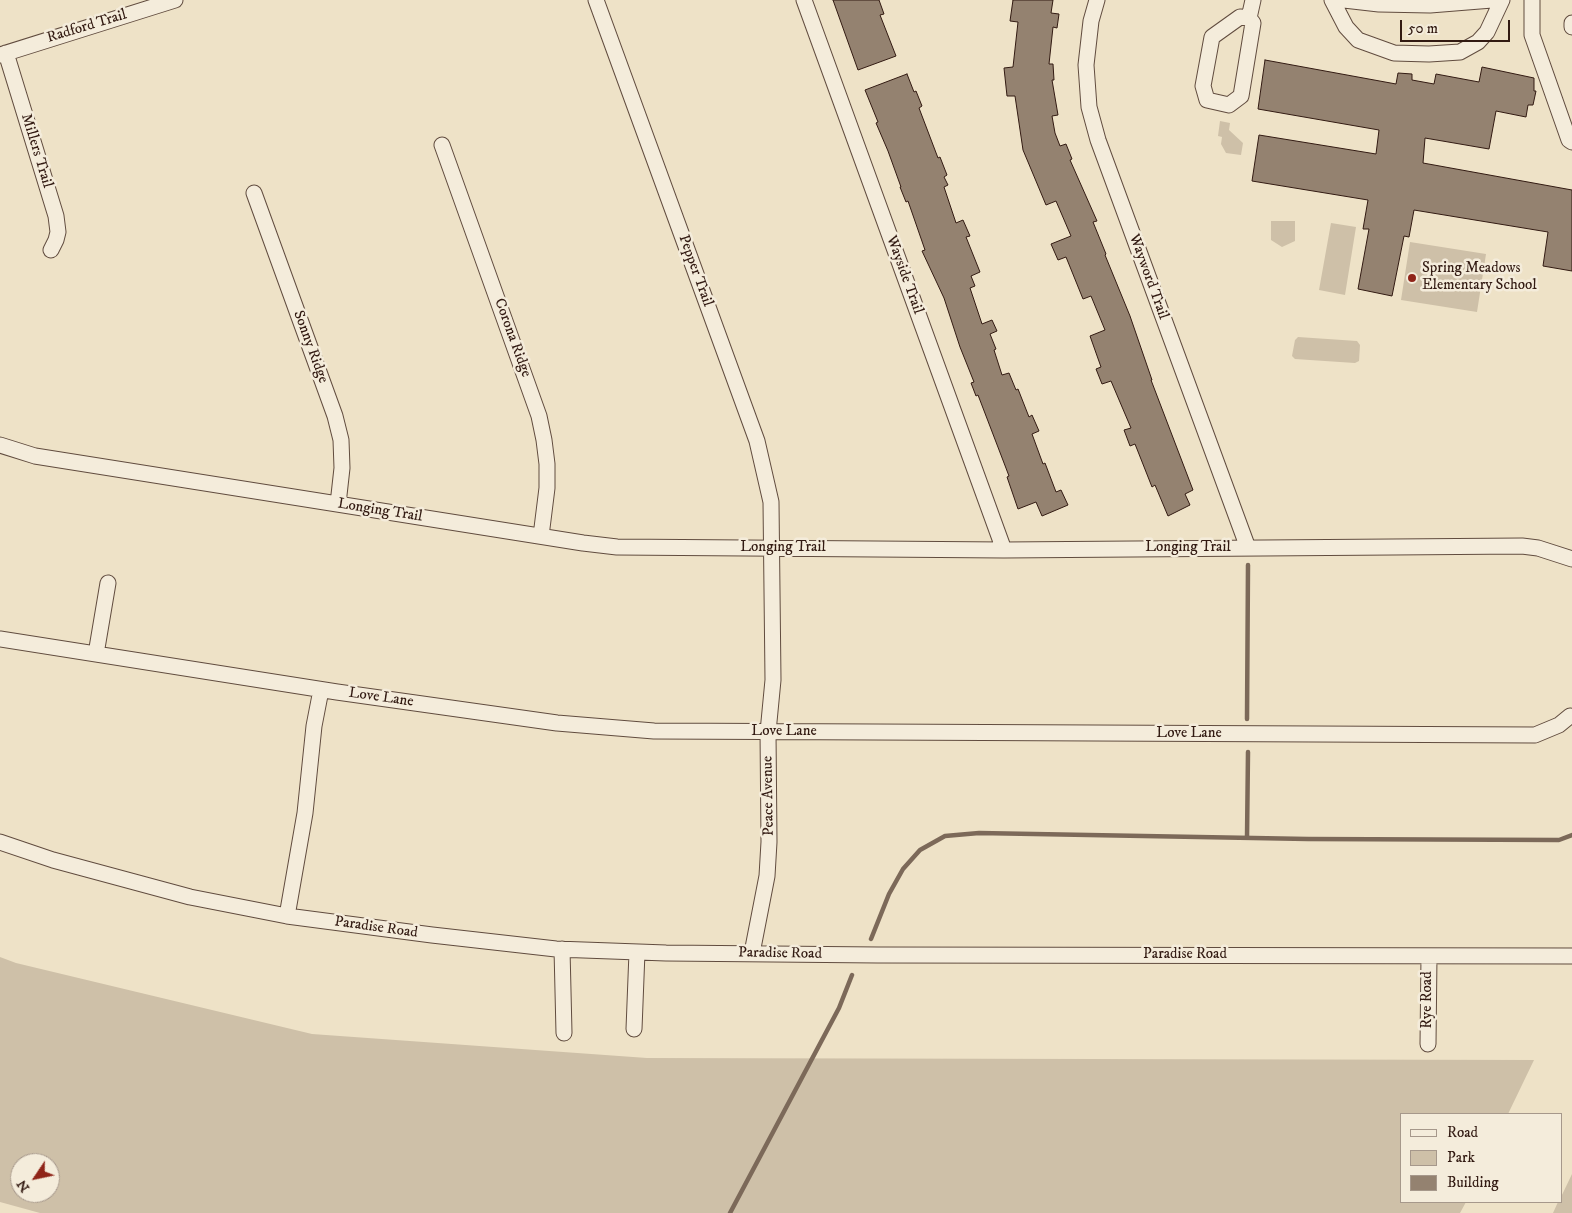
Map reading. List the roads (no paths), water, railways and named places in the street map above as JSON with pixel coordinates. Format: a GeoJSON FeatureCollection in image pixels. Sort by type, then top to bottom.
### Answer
{"type":"FeatureCollection","features":[{"type":"Feature","properties":{"kind":"street","name":"Radford Trail"},"geometry":{"type":"LineString","coordinates":[[3,54],[175,0]]}},
{"type":"Feature","properties":{"kind":"street","name":"Pepper Trail"},"geometry":{"type":"LineString","coordinates":[[596,0],[757,441],[771,502],[772,548]]}},
{"type":"Feature","properties":{"kind":"street","name":"Wayside Trail"},"geometry":{"type":"LineString","coordinates":[[804,0],[1004,550]]}},
{"type":"Feature","properties":{"kind":"street","name":"Wayword Trail"},"geometry":{"type":"LineString","coordinates":[[1097,0],[1091,22],[1086,65],[1089,107],[1098,140],[1248,548]]}},
{"type":"Feature","properties":{"kind":"street"},"geometry":{"type":"LineString","coordinates":[[1250,18],[1240,16],[1212,37],[1203,86],[1207,100],[1229,105],[1241,96],[1253,23],[1250,18],[1253,0]]}},
{"type":"Feature","properties":{"kind":"street"},"geometry":{"type":"LineString","coordinates":[[1332,0],[1346,27],[1358,40],[1394,52],[1429,54],[1460,52],[1478,42],[1487,32],[1502,0]]}},
{"type":"Feature","properties":{"kind":"street"},"geometry":{"type":"LineString","coordinates":[[1344,0],[1379,4],[1430,5],[1492,0]]}},
{"type":"Feature","properties":{"kind":"street"},"geometry":{"type":"LineString","coordinates":[[1532,0],[1532,34],[1569,140],[1572,142]]}},
{"type":"Feature","properties":{"kind":"street","name":"Millers Trail"},"geometry":{"type":"LineString","coordinates":[[3,54],[56,216],[58,232],[51,250]]}},
{"type":"Feature","properties":{"kind":"street","name":"Corona Ridge"},"geometry":{"type":"LineString","coordinates":[[442,145],[539,416],[547,464],[547,488],[540,536]]}},
{"type":"Feature","properties":{"kind":"street","name":"Sonny Ridge"},"geometry":{"type":"LineString","coordinates":[[254,193],[335,416],[341,440],[342,468],[338,504]]}},
{"type":"Feature","properties":{"kind":"street","name":"Longing Trail"},"geometry":{"type":"LineString","coordinates":[[0,445],[34,456],[617,547],[1004,550],[1522,546],[1538,548],[1572,559]]}},
{"type":"Feature","properties":{"kind":"street","name":"Peace Avenue"},"geometry":{"type":"LineString","coordinates":[[752,953],[767,876],[769,842],[768,732],[773,680],[772,548]]}},
{"type":"Feature","properties":{"kind":"street"},"geometry":{"type":"LineString","coordinates":[[96,654],[108,583]]}},
{"type":"Feature","properties":{"kind":"street","name":"Love Lane"},"geometry":{"type":"LineString","coordinates":[[0,639],[321,690],[557,723],[654,731],[1534,735],[1559,725],[1570,716]]}},
{"type":"Feature","properties":{"kind":"street"},"geometry":{"type":"LineString","coordinates":[[287,916],[305,813],[314,726],[321,690]]}},
{"type":"Feature","properties":{"kind":"street","name":"Paradise Road"},"geometry":{"type":"LineString","coordinates":[[0,842],[53,860],[190,897],[287,916],[432,935],[562,949],[843,955],[1572,956]]}},
{"type":"Feature","properties":{"kind":"street"},"geometry":{"type":"LineString","coordinates":[[562,949],[564,1033]]}},
{"type":"Feature","properties":{"kind":"street"},"geometry":{"type":"LineString","coordinates":[[634,1029],[637,952]]}},
{"type":"Feature","properties":{"kind":"street","name":"Rye Road"},"geometry":{"type":"LineString","coordinates":[[1428,1044],[1429,956]]}},
{"type":"Feature","properties":{"kind":"waterway"},"geometry":{"type":"LineString","coordinates":[[1247,719],[1248,565]]}},
{"type":"Feature","properties":{"kind":"waterway"},"geometry":{"type":"LineString","coordinates":[[1247,838],[1248,752]]}},
{"type":"Feature","properties":{"kind":"waterway"},"geometry":{"type":"LineString","coordinates":[[871,939],[889,894],[903,869],[920,850],[945,836],[979,833],[1308,839],[1559,840],[1572,835]]}},
{"type":"Feature","properties":{"kind":"waterway"},"geometry":{"type":"LineString","coordinates":[[730,1213],[839,1008],[852,975]]}},
{"type":"Feature","properties":{"kind":"place","name":"Spring Meadows Elementary School"},"geometry":{"type":"Point","coordinates":[1412,278]}}]}
